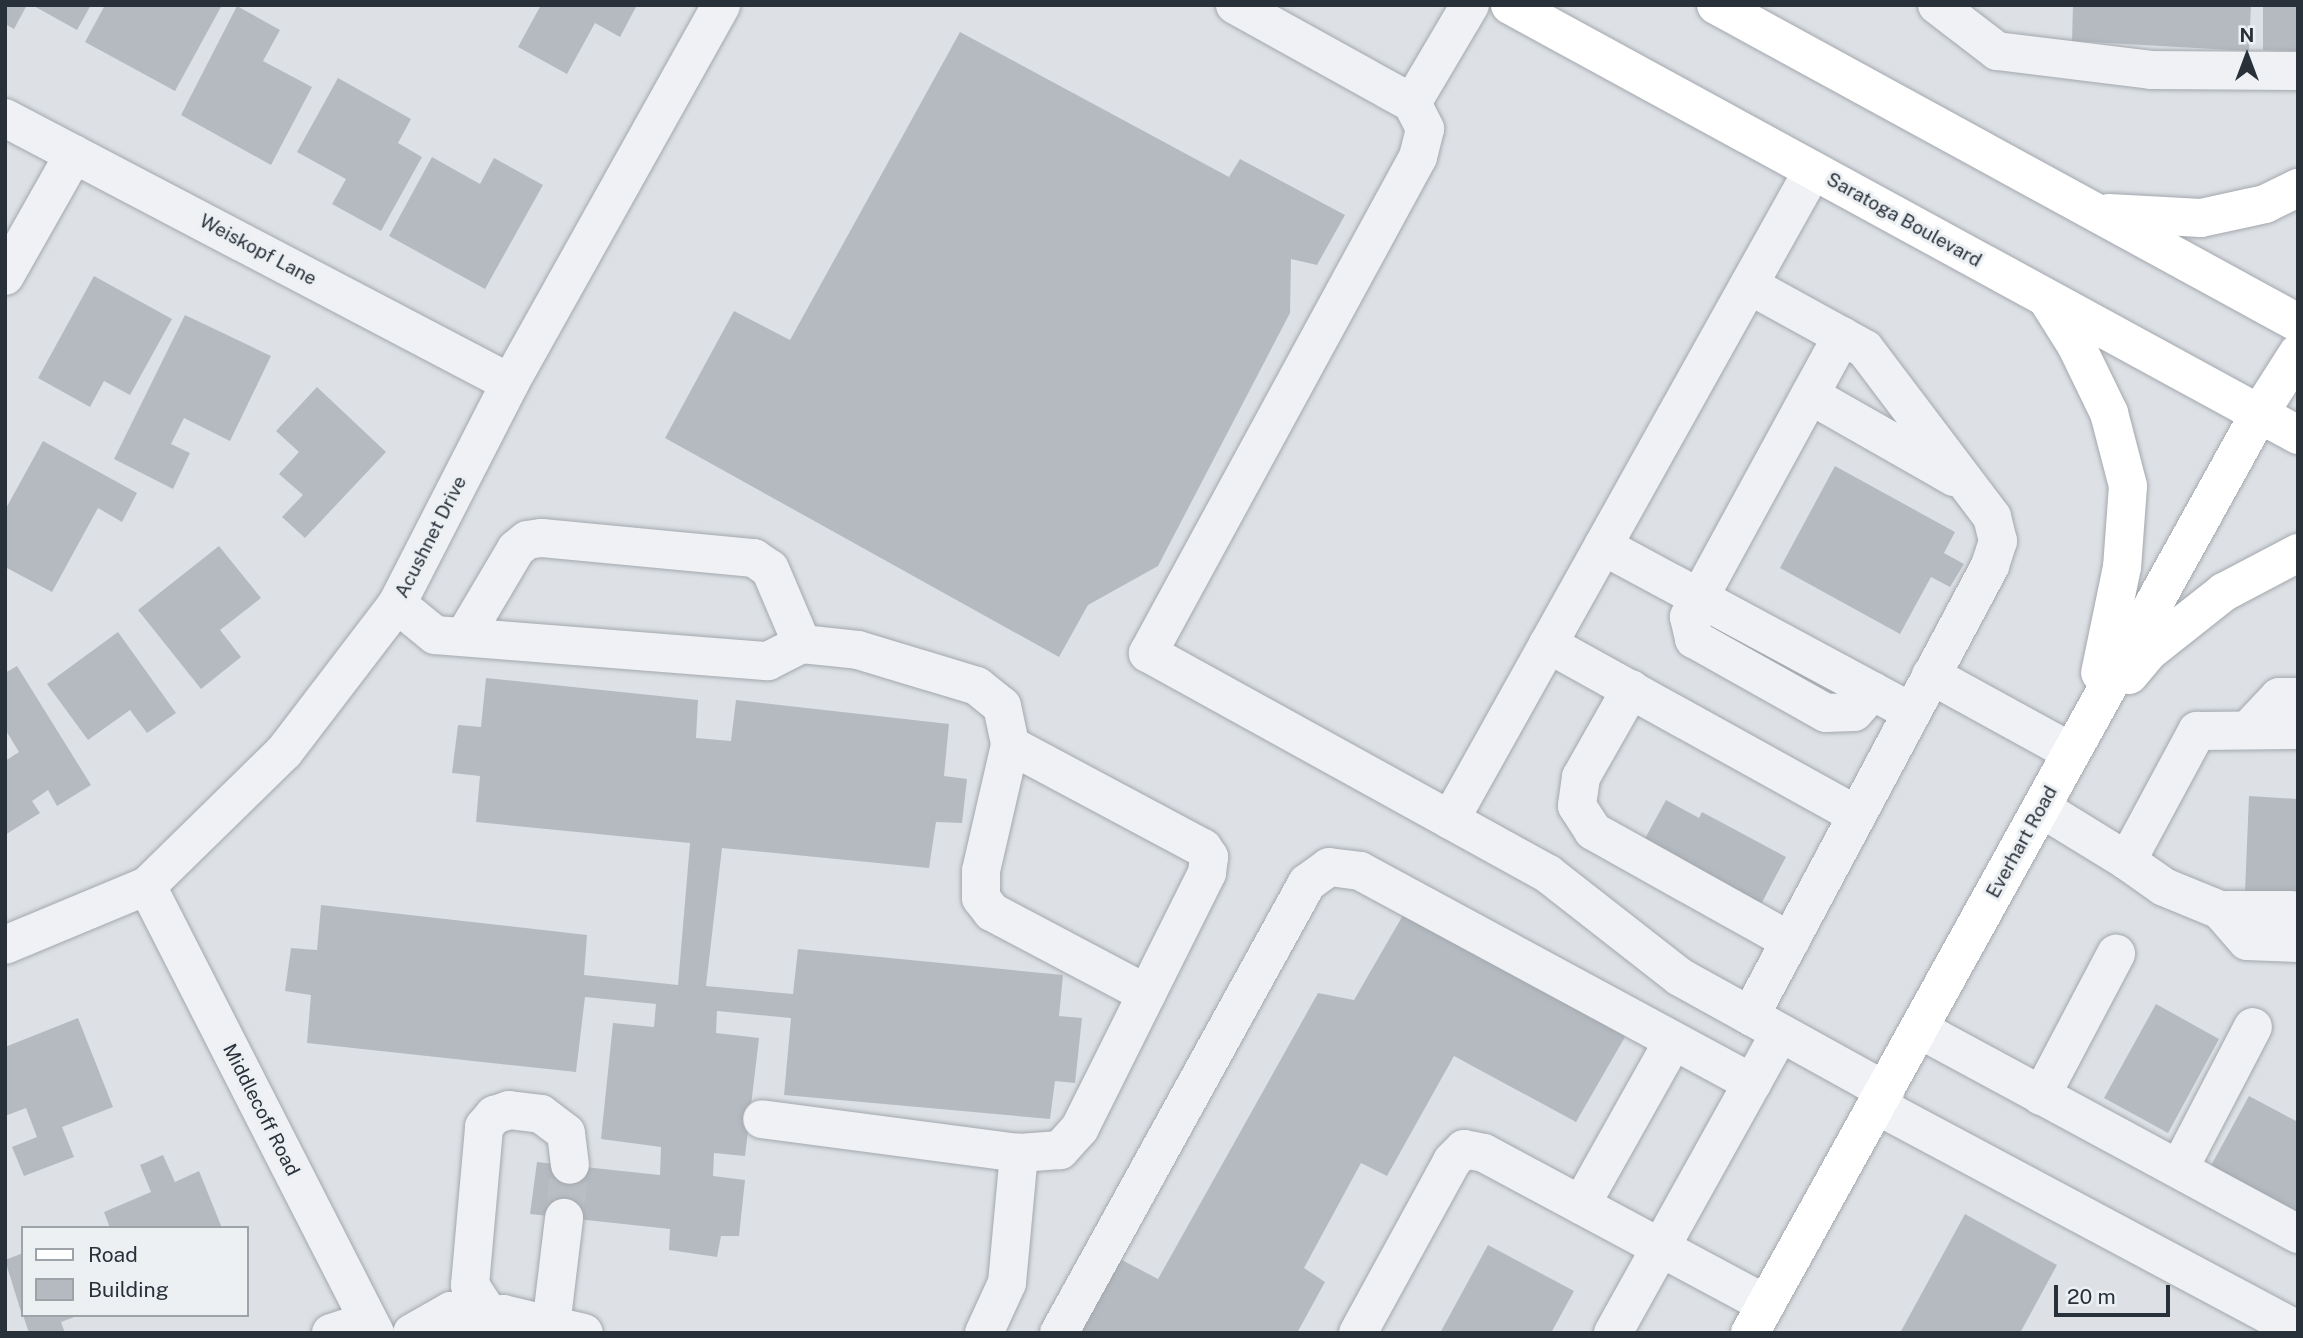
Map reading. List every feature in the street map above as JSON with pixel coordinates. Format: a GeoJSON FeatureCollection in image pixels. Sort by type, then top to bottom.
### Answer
{"type":"FeatureCollection","features":[{"type":"Feature","properties":{"kind":"main road","name":"Saratoga Boulevard"},"geometry":{"type":"LineString","coordinates":[[1510,5],[2298,435]]}},
{"type":"Feature","properties":{"kind":"main road"},"geometry":{"type":"LineString","coordinates":[[1716,5],[2298,323]]}},
{"type":"Feature","properties":{"kind":"main road"},"geometry":{"type":"LineString","coordinates":[[2090,210],[2147,218],[2201,218],[2266,204],[2298,188]]}},
{"type":"Feature","properties":{"kind":"main road"},"geometry":{"type":"LineString","coordinates":[[2046,298],[2076,345],[2109,413],[2128,486],[2123,567],[2109,643],[2078,740]]}},
{"type":"Feature","properties":{"kind":"main road","name":"Everhart Road"},"geometry":{"type":"LineString","coordinates":[[1758,1319],[2259,414],[2298,353]]}},
{"type":"Feature","properties":{"kind":"main road"},"geometry":{"type":"LineString","coordinates":[[2078,740],[2148,652],[2224,592],[2298,553]]}},
{"type":"Feature","properties":{"kind":"street","name":"Acushnet Drive"},"geometry":{"type":"LineString","coordinates":[[5,945],[147,886],[284,752],[397,604],[510,383],[721,5]]}},
{"type":"Feature","properties":{"kind":"street"},"geometry":{"type":"LineString","coordinates":[[1235,5],[1412,103],[1425,128],[1418,157],[1148,653],[1548,874],[1680,977],[1765,1024],[1882,1098],[2298,1330]]}},
{"type":"Feature","properties":{"kind":"street"},"geometry":{"type":"LineString","coordinates":[[1412,103],[1469,5]]}},
{"type":"Feature","properties":{"kind":"street"},"geometry":{"type":"LineString","coordinates":[[1937,5],[1997,51],[2151,70],[2298,71]]}},
{"type":"Feature","properties":{"kind":"street","name":"Weiskopf Lane"},"geometry":{"type":"LineString","coordinates":[[5,118],[510,383]]}},
{"type":"Feature","properties":{"kind":"street"},"geometry":{"type":"LineString","coordinates":[[5,276],[74,154]]}},
{"type":"Feature","properties":{"kind":"street"},"geometry":{"type":"LineString","coordinates":[[1450,820],[1813,170]]}},
{"type":"Feature","properties":{"kind":"street"},"geometry":{"type":"LineString","coordinates":[[1613,1333],[1752,1083],[1765,1024],[1790,941],[1912,713],[1998,541],[1992,517],[1865,349],[1749,285]]}},
{"type":"Feature","properties":{"kind":"street"},"geometry":{"type":"LineString","coordinates":[[1697,596],[1842,336]]}},
{"type":"Feature","properties":{"kind":"street"},"geometry":{"type":"LineString","coordinates":[[1810,394],[1968,485]]}},
{"type":"Feature","properties":{"kind":"street"},"geometry":{"type":"LineString","coordinates":[[464,637],[516,549],[527,540],[542,538],[754,558],[771,569],[803,644]]}},
{"type":"Feature","properties":{"kind":"street"},"geometry":{"type":"LineString","coordinates":[[1603,545],[1912,713]]}},
{"type":"Feature","properties":{"kind":"street"},"geometry":{"type":"LineString","coordinates":[[397,604],[435,635],[768,660],[803,644],[858,650],[978,686],[1002,706],[1010,745],[982,871],[982,898],[992,912],[1147,994]]}},
{"type":"Feature","properties":{"kind":"street"},"geometry":{"type":"LineString","coordinates":[[1548,644],[1857,815]]}},
{"type":"Feature","properties":{"kind":"street"},"geometry":{"type":"LineString","coordinates":[[1931,675],[2078,740]]}},
{"type":"Feature","properties":{"kind":"street"},"geometry":{"type":"LineString","coordinates":[[1631,690],[1581,778],[1577,806],[1582,814],[1594,831],[1790,941]]}},
{"type":"Feature","properties":{"kind":"street"},"geometry":{"type":"LineString","coordinates":[[2248,730],[2279,697],[2298,697]]}},
{"type":"Feature","properties":{"kind":"street"},"geometry":{"type":"LineString","coordinates":[[2127,861],[2197,731],[2298,730]]}},
{"type":"Feature","properties":{"kind":"street"},"geometry":{"type":"LineString","coordinates":[[762,1119],[1019,1153],[1060,1150],[1080,1128],[1207,873],[1209,857],[1203,848],[1010,745]]}},
{"type":"Feature","properties":{"kind":"street"},"geometry":{"type":"LineString","coordinates":[[2041,808],[2164,887],[2220,910],[2247,941],[2295,927]]}},
{"type":"Feature","properties":{"kind":"street"},"geometry":{"type":"LineString","coordinates":[[1059,1333],[1307,883],[1329,867],[1360,871],[1752,1083]]}},
{"type":"Feature","properties":{"kind":"street","name":"Middlecoff Road"},"geometry":{"type":"LineString","coordinates":[[147,886],[372,1327]]}},
{"type":"Feature","properties":{"kind":"street"},"geometry":{"type":"LineString","coordinates":[[2041,1096],[2116,954]]}},
{"type":"Feature","properties":{"kind":"street"},"geometry":{"type":"LineString","coordinates":[[2179,1169],[2253,1027]]}},
{"type":"Feature","properties":{"kind":"street"},"geometry":{"type":"LineString","coordinates":[[1919,1029],[2298,1234]]}},
{"type":"Feature","properties":{"kind":"street"},"geometry":{"type":"LineString","coordinates":[[1581,1205],[1673,1041]]}},
{"type":"Feature","properties":{"kind":"street"},"geometry":{"type":"LineString","coordinates":[[483,1323],[470,1285],[485,1127],[494,1115],[509,1110],[541,1114],[566,1133],[570,1165]]}},
{"type":"Feature","properties":{"kind":"street"},"geometry":{"type":"LineString","coordinates":[[1358,1333],[1452,1161],[1464,1150],[1484,1153],[1660,1248],[1758,1319]]}},
{"type":"Feature","properties":{"kind":"street"},"geometry":{"type":"LineString","coordinates":[[984,1333],[1007,1283],[1019,1153]]}},
{"type":"Feature","properties":{"kind":"street"},"geometry":{"type":"LineString","coordinates":[[412,1333],[451,1311],[483,1323],[503,1314],[567,1329],[564,1218]]}},
{"type":"Feature","properties":{"kind":"street"},"geometry":{"type":"LineString","coordinates":[[331,1333],[372,1327]]}},
{"type":"Feature","properties":{"kind":"building"},"geometry":{"type":"Polygon","coordinates":[[[5,5],[27,5],[14,29],[5,24],[5,5]]]}},
{"type":"Feature","properties":{"kind":"building"},"geometry":{"type":"Polygon","coordinates":[[[32,5],[91,5],[77,30],[32,5]]]}},
{"type":"Feature","properties":{"kind":"building"},"geometry":{"type":"Polygon","coordinates":[[[105,5],[222,5],[175,91],[85,42],[105,5]]]}},
{"type":"Feature","properties":{"kind":"building"},"geometry":{"type":"Polygon","coordinates":[[[541,5],[637,5],[620,37],[595,23],[567,74],[518,47],[541,5]]]}},
{"type":"Feature","properties":{"kind":"building"},"geometry":{"type":"Polygon","coordinates":[[[2073,5],[2251,5],[2249,51],[2072,41],[2073,5]]]}},
{"type":"Feature","properties":{"kind":"building"},"geometry":{"type":"Polygon","coordinates":[[[2263,5],[2298,5],[2298,51],[2263,50],[2263,5]]]}},
{"type":"Feature","properties":{"kind":"building"},"geometry":{"type":"Polygon","coordinates":[[[237,6],[280,30],[263,61],[312,87],[271,165],[181,115],[237,6]]]}},
{"type":"Feature","properties":{"kind":"building"},"geometry":{"type":"Polygon","coordinates":[[[960,32],[1229,177],[1240,159],[1345,215],[1317,265],[1291,259],[1290,313],[1158,566],[1088,605],[1059,657],[665,438],[734,311],[790,340],[960,32]]]}},
{"type":"Feature","properties":{"kind":"building"},"geometry":{"type":"Polygon","coordinates":[[[338,78],[411,119],[398,143],[422,157],[381,231],[332,204],[346,179],[297,152],[338,78]]]}},
{"type":"Feature","properties":{"kind":"building"},"geometry":{"type":"Polygon","coordinates":[[[432,157],[480,184],[494,158],[543,185],[485,289],[389,236],[432,157]]]}},
{"type":"Feature","properties":{"kind":"building"},"geometry":{"type":"Polygon","coordinates":[[[94,276],[172,319],[130,395],[104,381],[90,407],[38,378],[94,276]]]}},
{"type":"Feature","properties":{"kind":"building"},"geometry":{"type":"Polygon","coordinates":[[[185,315],[271,356],[230,441],[184,418],[171,444],[190,453],[173,489],[114,459],[185,315]]]}},
{"type":"Feature","properties":{"kind":"building"},"geometry":{"type":"Polygon","coordinates":[[[317,387],[386,452],[305,538],[282,517],[303,495],[279,474],[299,452],[276,431],[317,387]]]}},
{"type":"Feature","properties":{"kind":"building"},"geometry":{"type":"Polygon","coordinates":[[[43,441],[137,493],[122,522],[98,508],[52,592],[5,567],[5,510],[43,441]]]}},
{"type":"Feature","properties":{"kind":"building"},"geometry":{"type":"Polygon","coordinates":[[[1835,466],[1955,532],[1944,553],[1964,564],[1950,587],[1931,577],[1900,634],[1780,568],[1835,466]]]}},
{"type":"Feature","properties":{"kind":"building"},"geometry":{"type":"Polygon","coordinates":[[[219,546],[261,598],[220,630],[241,657],[201,689],[138,610],[219,546]]]}},
{"type":"Feature","properties":{"kind":"building"},"geometry":{"type":"Polygon","coordinates":[[[118,632],[176,713],[147,733],[130,710],[88,740],[47,684],[118,632]]]}},
{"type":"Feature","properties":{"kind":"building"},"geometry":{"type":"Polygon","coordinates":[[[17,666],[91,785],[57,806],[48,790],[32,801],[40,813],[5,835],[5,761],[19,752],[5,729],[5,673],[17,666]]]}},
{"type":"Feature","properties":{"kind":"building"},"geometry":{"type":"Polygon","coordinates":[[[486,678],[698,700],[696,738],[731,741],[736,700],[949,724],[944,776],[967,779],[962,823],[936,822],[929,868],[722,848],[706,986],[793,994],[798,949],[1063,975],[1059,1016],[1082,1018],[1075,1083],[1055,1081],[1050,1119],[784,1095],[791,1018],[717,1011],[716,1033],[759,1038],[745,1156],[714,1153],[713,1176],[745,1180],[739,1236],[721,1236],[717,1257],[669,1250],[670,1229],[530,1214],[537,1162],[660,1175],[661,1147],[601,1139],[613,1023],[654,1027],[656,1004],[585,997],[576,1072],[307,1043],[311,995],[285,991],[291,948],[317,950],[321,905],[587,935],[584,975],[678,985],[690,843],[476,822],[480,776],[452,773],[458,725],[481,727],[486,678]]]}},
{"type":"Feature","properties":{"kind":"building"},"geometry":{"type":"Polygon","coordinates":[[[2249,796],[2298,799],[2298,935],[2292,894],[2245,891],[2249,796]]]}},
{"type":"Feature","properties":{"kind":"building"},"geometry":{"type":"Polygon","coordinates":[[[1666,800],[1699,818],[1702,812],[1786,857],[1759,908],[1642,844],[1666,800]]]}},
{"type":"Feature","properties":{"kind":"building"},"geometry":{"type":"Polygon","coordinates":[[[1410,903],[1629,1030],[1576,1122],[1454,1056],[1387,1176],[1361,1163],[1304,1268],[1325,1282],[1297,1333],[1079,1333],[1120,1259],[1158,1279],[1318,993],[1354,1000],[1410,903]]]}},
{"type":"Feature","properties":{"kind":"building"},"geometry":{"type":"Polygon","coordinates":[[[2156,1004],[2219,1039],[2168,1133],[2104,1098],[2156,1004]]]}},
{"type":"Feature","properties":{"kind":"building"},"geometry":{"type":"Polygon","coordinates":[[[78,1018],[113,1107],[62,1127],[74,1157],[24,1176],[12,1147],[37,1137],[26,1108],[5,1116],[5,1047],[78,1018]]]}},
{"type":"Feature","properties":{"kind":"building"},"geometry":{"type":"Polygon","coordinates":[[[2249,1096],[2298,1122],[2298,1220],[2208,1171],[2249,1096]]]}},
{"type":"Feature","properties":{"kind":"building"},"geometry":{"type":"Polygon","coordinates":[[[163,1155],[175,1182],[199,1171],[221,1226],[109,1226],[104,1212],[151,1192],[140,1165],[163,1155]]]}},
{"type":"Feature","properties":{"kind":"building"},"geometry":{"type":"Polygon","coordinates":[[[1965,1214],[2057,1265],[2020,1333],[1900,1333],[1965,1214]]]}},
{"type":"Feature","properties":{"kind":"building"},"geometry":{"type":"Polygon","coordinates":[[[1488,1245],[1574,1291],[1551,1333],[1440,1333],[1488,1245]]]}},
{"type":"Feature","properties":{"kind":"building"},"geometry":{"type":"Polygon","coordinates":[[[21,1254],[21,1312],[5,1260],[21,1254]]]}},
{"type":"Feature","properties":{"kind":"building"},"geometry":{"type":"Polygon","coordinates":[[[24,1317],[74,1317],[61,1322],[65,1333],[29,1333],[24,1317]]]}},
{"type":"Feature","properties":{"kind":"tunnel"},"geometry":{"type":"LineString","coordinates":[[564,1218],[570,1165]]}}]}
